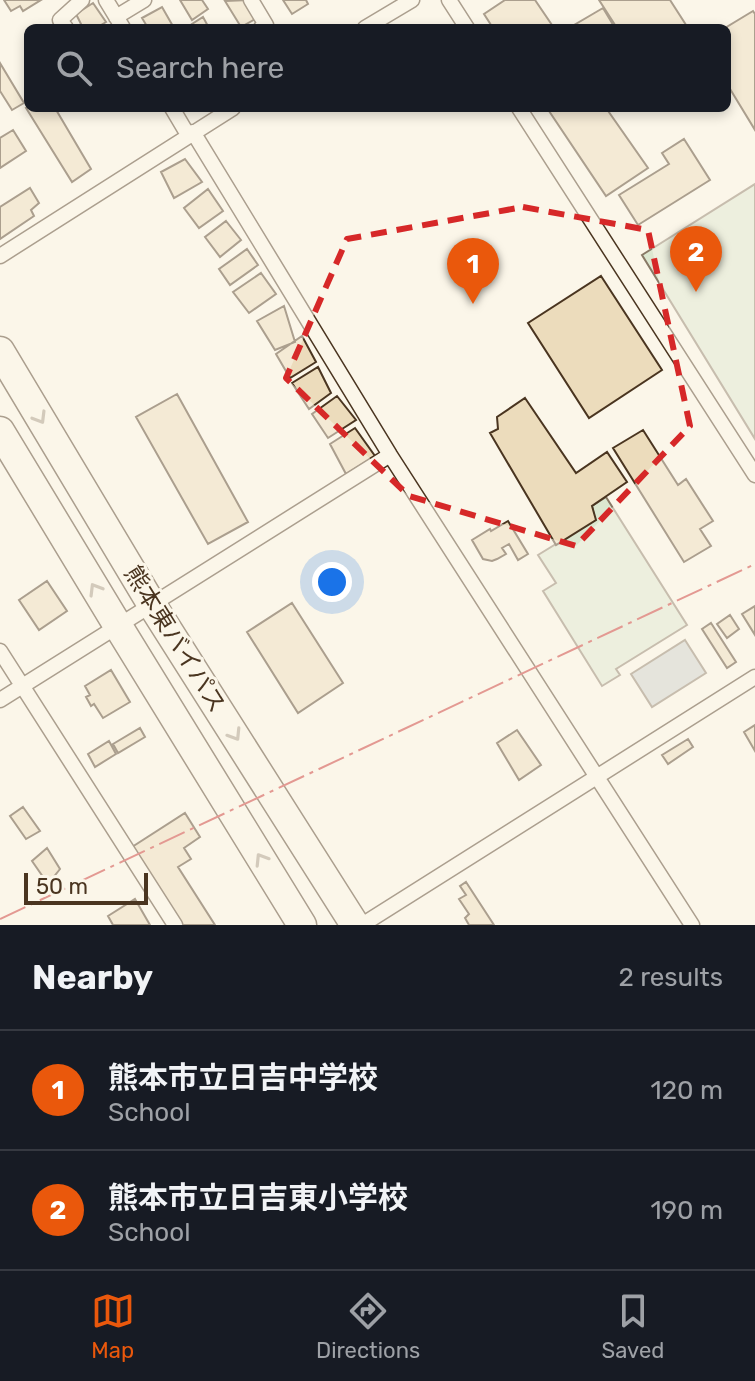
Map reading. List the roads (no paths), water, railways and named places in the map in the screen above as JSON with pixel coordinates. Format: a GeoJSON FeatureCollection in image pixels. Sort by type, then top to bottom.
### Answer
{"type":"FeatureCollection","features":[{"type":"Feature","properties":{"kind":"highway","name":"熊本東バイパス"},"geometry":{"type":"LineString","coordinates":[[0,351],[152,605],[355,925]]}},
{"type":"Feature","properties":{"kind":"highway","name":"熊本東バイパス"},"geometry":{"type":"LineString","coordinates":[[0,431],[302,925]]}},
{"type":"Feature","properties":{"kind":"street"},"geometry":{"type":"LineString","coordinates":[[63,24],[60,20],[82,0]]}},
{"type":"Feature","properties":{"kind":"street"},"geometry":{"type":"LineString","coordinates":[[106,0],[120,23],[144,0]]}},
{"type":"Feature","properties":{"kind":"street"},"geometry":{"type":"LineString","coordinates":[[251,0],[265,24]]}},
{"type":"Feature","properties":{"kind":"street"},"geometry":{"type":"LineString","coordinates":[[372,24],[412,0]]}},
{"type":"Feature","properties":{"kind":"street"},"geometry":{"type":"LineString","coordinates":[[449,0],[464,24]]}},
{"type":"Feature","properties":{"kind":"street"},"geometry":{"type":"LineString","coordinates":[[175,112],[390,455],[692,925]]}},
{"type":"Feature","properties":{"kind":"street"},"geometry":{"type":"LineString","coordinates":[[0,256],[227,112]]}},
{"type":"Feature","properties":{"kind":"street"},"geometry":{"type":"LineString","coordinates":[[522,112],[755,475]]}},
{"type":"Feature","properties":{"kind":"street"},"geometry":{"type":"LineString","coordinates":[[0,700],[390,455]]}},
{"type":"Feature","properties":{"kind":"street"},"geometry":{"type":"LineString","coordinates":[[0,651],[175,925]]}},
{"type":"Feature","properties":{"kind":"street"},"geometry":{"type":"LineString","coordinates":[[362,925],[755,677]]}},
{"type":"Feature","properties":{"kind":"place","name":"熊本市立日吉東小学校"},"geometry":{"type":"Point","coordinates":[696,292]}},
{"type":"Feature","properties":{"kind":"place","name":"熊本市立日吉中学校"},"geometry":{"type":"Point","coordinates":[473,304]}}]}
